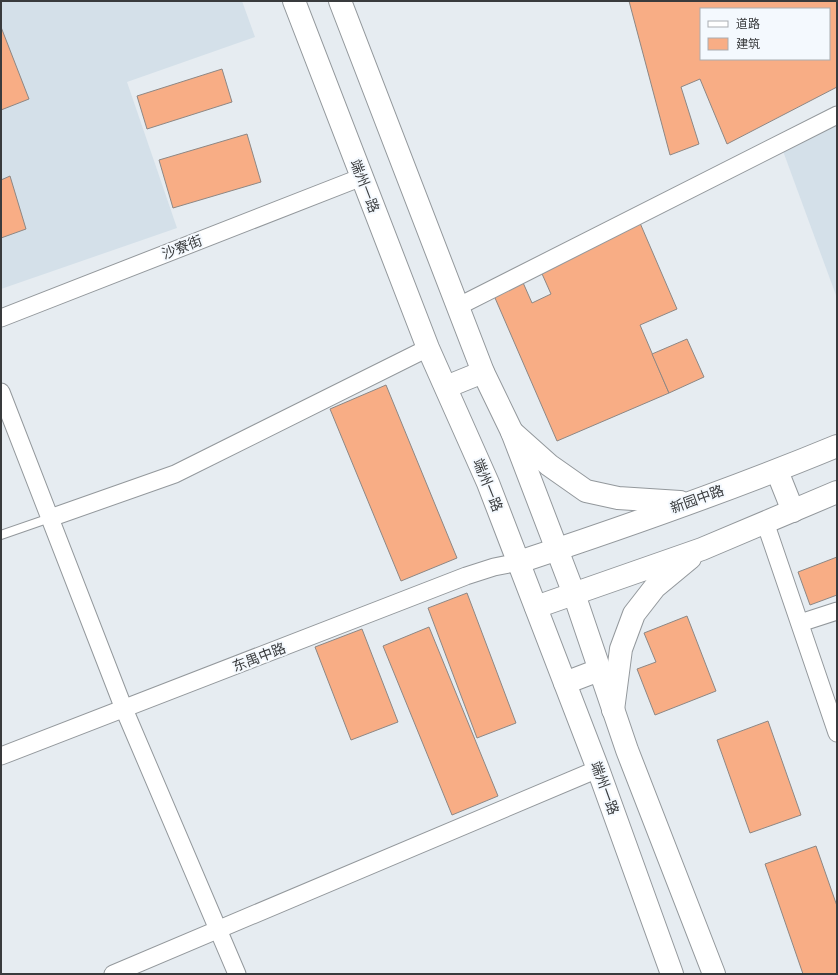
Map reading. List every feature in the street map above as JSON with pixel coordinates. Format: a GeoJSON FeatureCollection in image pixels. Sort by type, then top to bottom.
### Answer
{"type":"FeatureCollection","features":[{"type":"Feature","properties":{"kind":"main road","name":"端州一路"},"geometry":{"type":"LineString","coordinates":[[294,1],[428,348],[488,483],[519,562],[598,769],[672,974]]}},
{"type":"Feature","properties":{"kind":"main road"},"geometry":{"type":"LineString","coordinates":[[340,1],[482,372],[512,432],[557,549],[574,594],[627,750],[714,974]]}},
{"type":"Feature","properties":{"kind":"main road"},"geometry":{"type":"LineString","coordinates":[[446,387],[482,372]]}},
{"type":"Feature","properties":{"kind":"main road"},"geometry":{"type":"LineString","coordinates":[[512,432],[549,465],[586,491],[618,498],[689,502]]}},
{"type":"Feature","properties":{"kind":"main road","name":"新园中路"},"geometry":{"type":"LineString","coordinates":[[519,562],[777,471],[837,446]]}},
{"type":"Feature","properties":{"kind":"main road"},"geometry":{"type":"LineString","coordinates":[[777,471],[793,510]]}},
{"type":"Feature","properties":{"kind":"main road"},"geometry":{"type":"LineString","coordinates":[[536,607],[702,549],[837,492]]}},
{"type":"Feature","properties":{"kind":"main road"},"geometry":{"type":"LineString","coordinates":[[613,710],[621,649],[634,614],[655,587],[702,549]]}},
{"type":"Feature","properties":{"kind":"main road"},"geometry":{"type":"LineString","coordinates":[[565,683],[599,670]]}},
{"type":"Feature","properties":{"kind":"street"},"geometry":{"type":"LineString","coordinates":[[457,307],[837,115]]}},
{"type":"Feature","properties":{"kind":"street","name":"沙寮街"},"geometry":{"type":"LineString","coordinates":[[1,318],[362,177]]}},
{"type":"Feature","properties":{"kind":"street"},"geometry":{"type":"LineString","coordinates":[[50,518],[175,474],[428,348]]}},
{"type":"Feature","properties":{"kind":"street"},"geometry":{"type":"LineString","coordinates":[[1,392],[124,710],[237,974]]}},
{"type":"Feature","properties":{"kind":"street"},"geometry":{"type":"LineString","coordinates":[[765,522],[837,733]]}},
{"type":"Feature","properties":{"kind":"street","name":"东禺中路"},"geometry":{"type":"LineString","coordinates":[[1,756],[124,710],[466,576],[494,567],[519,562]]}},
{"type":"Feature","properties":{"kind":"street"},"geometry":{"type":"LineString","coordinates":[[800,623],[837,610]]}},
{"type":"Feature","properties":{"kind":"street"},"geometry":{"type":"LineString","coordinates":[[113,974],[598,769]]}},
{"type":"Feature","properties":{"kind":"lane"},"geometry":{"type":"LineString","coordinates":[[1,535],[50,518]]}},
{"type":"Feature","properties":{"kind":"shaded area"},"geometry":{"type":"Polygon","coordinates":[[[1,1],[242,1],[255,37],[127,82],[177,228],[1,289],[1,1]]]}},
{"type":"Feature","properties":{"kind":"shaded area"},"geometry":{"type":"Polygon","coordinates":[[[837,125],[837,298],[783,151],[837,125]]]}},
{"type":"Feature","properties":{"kind":"building"},"geometry":{"type":"Polygon","coordinates":[[[629,1],[837,1],[837,87],[727,144],[700,79],[681,87],[699,144],[670,155],[629,1]]]}},
{"type":"Feature","properties":{"kind":"building"},"geometry":{"type":"Polygon","coordinates":[[[1,27],[29,99],[1,110],[1,27]]]}},
{"type":"Feature","properties":{"kind":"building"},"geometry":{"type":"Polygon","coordinates":[[[222,69],[232,102],[147,129],[137,96],[222,69]]]}},
{"type":"Feature","properties":{"kind":"building"},"geometry":{"type":"Polygon","coordinates":[[[247,134],[261,182],[173,208],[159,160],[247,134]]]}},
{"type":"Feature","properties":{"kind":"building"},"geometry":{"type":"Polygon","coordinates":[[[10,176],[26,229],[1,238],[1,180],[10,176]]]}},
{"type":"Feature","properties":{"kind":"building"},"geometry":{"type":"Polygon","coordinates":[[[640,223],[677,309],[640,325],[669,393],[557,441],[492,291],[521,278],[532,303],[551,294],[539,267],[640,223]]]}},
{"type":"Feature","properties":{"kind":"building"},"geometry":{"type":"Polygon","coordinates":[[[687,339],[704,377],[669,393],[652,354],[687,339]]]}},
{"type":"Feature","properties":{"kind":"building"},"geometry":{"type":"Polygon","coordinates":[[[386,385],[457,558],[401,581],[330,409],[386,385]]]}},
{"type":"Feature","properties":{"kind":"building"},"geometry":{"type":"Polygon","coordinates":[[[837,557],[837,595],[810,605],[798,572],[837,557]]]}},
{"type":"Feature","properties":{"kind":"building"},"geometry":{"type":"Polygon","coordinates":[[[467,593],[516,723],[477,738],[428,608],[467,593]]]}},
{"type":"Feature","properties":{"kind":"building"},"geometry":{"type":"Polygon","coordinates":[[[687,616],[716,691],[655,715],[637,669],[656,662],[644,633],[687,616]]]}},
{"type":"Feature","properties":{"kind":"building"},"geometry":{"type":"Polygon","coordinates":[[[429,627],[498,796],[452,815],[383,646],[429,627]]]}},
{"type":"Feature","properties":{"kind":"building"},"geometry":{"type":"Polygon","coordinates":[[[362,629],[398,722],[351,740],[315,647],[362,629]]]}},
{"type":"Feature","properties":{"kind":"building"},"geometry":{"type":"Polygon","coordinates":[[[768,721],[801,815],[750,833],[717,740],[768,721]]]}},
{"type":"Feature","properties":{"kind":"building"},"geometry":{"type":"Polygon","coordinates":[[[816,846],[837,906],[837,973],[835,974],[803,974],[765,864],[816,846]]]}}]}
